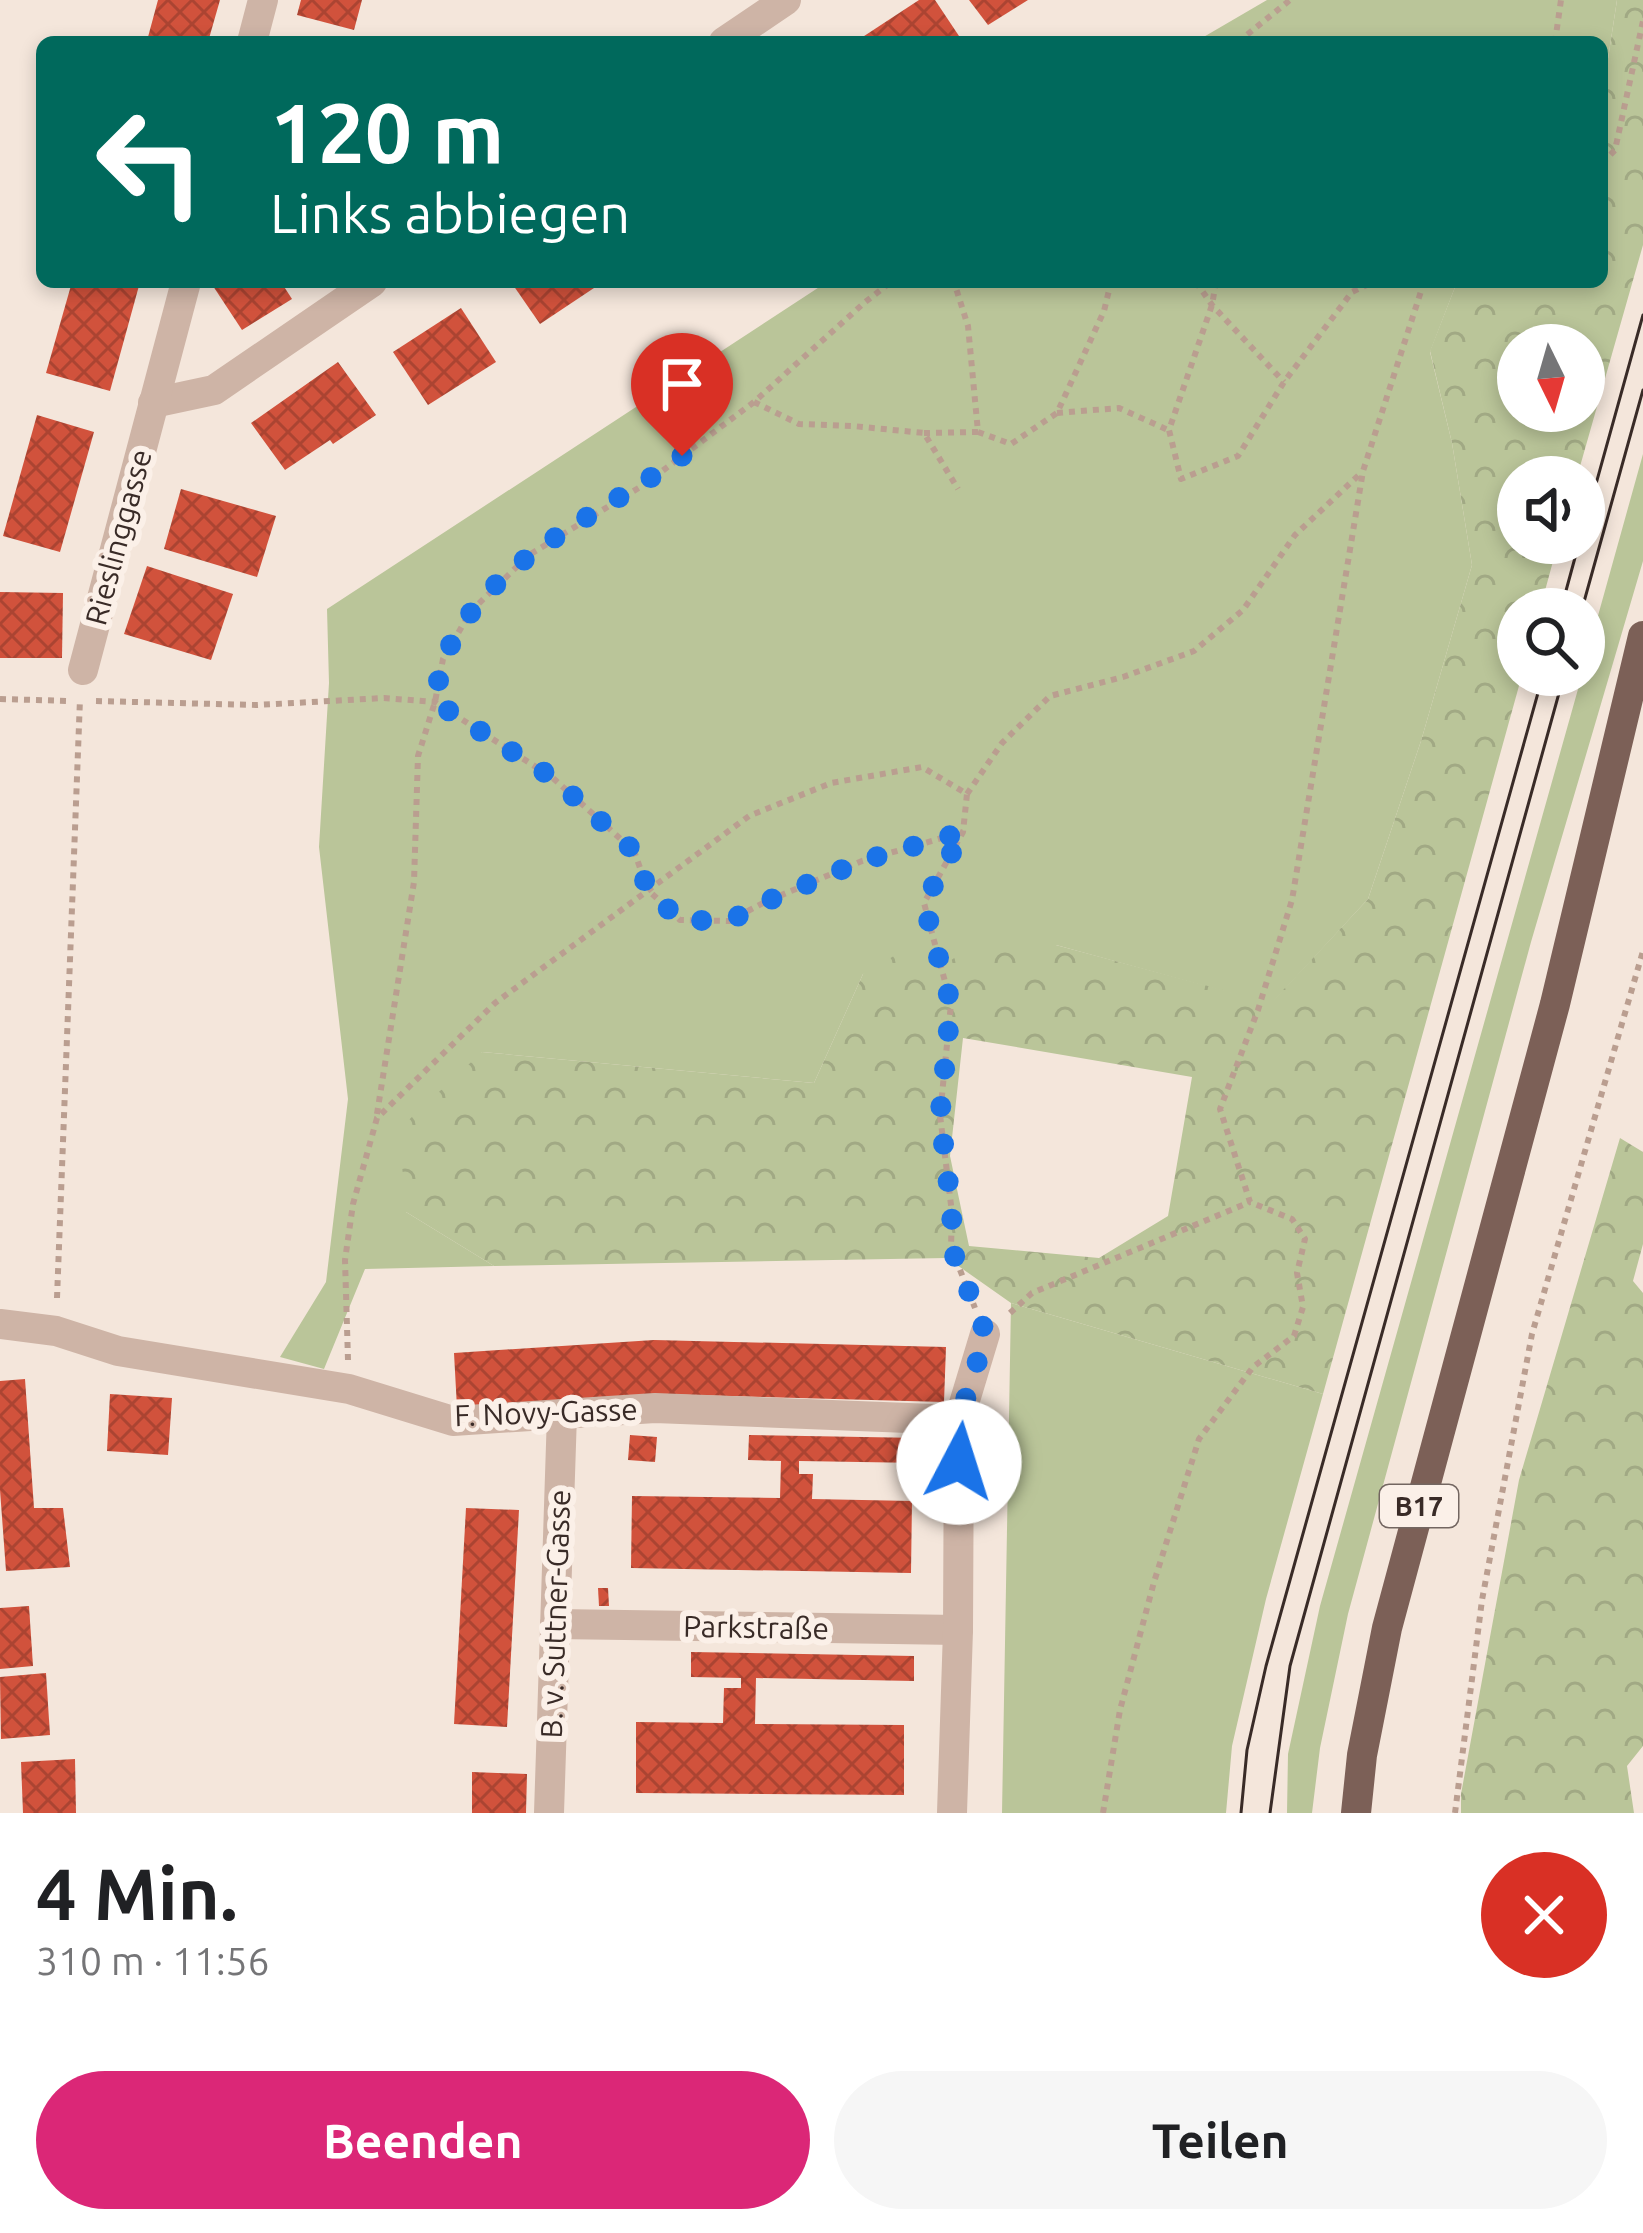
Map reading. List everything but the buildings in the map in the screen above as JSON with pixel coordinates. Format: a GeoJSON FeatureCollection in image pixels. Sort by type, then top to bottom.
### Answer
{"type":"FeatureCollection","features":[{"type":"Feature","properties":{"kind":"main road","name":"B17"},"geometry":{"type":"LineString","coordinates":[[1356,1813],[1362,1755],[1387,1628],[1555,1004],[1643,636]]}},
{"type":"Feature","properties":{"kind":"street"},"geometry":{"type":"LineString","coordinates":[[253,36],[263,0]]}},
{"type":"Feature","properties":{"kind":"street"},"geometry":{"type":"LineString","coordinates":[[733,36],[786,0]]}},
{"type":"Feature","properties":{"kind":"street","name":"Rieslinggasse"},"geometry":{"type":"LineString","coordinates":[[82,685],[184,288]]}},
{"type":"Feature","properties":{"kind":"street"},"geometry":{"type":"LineString","coordinates":[[153,404],[214,390],[363,288]]}},
{"type":"Feature","properties":{"kind":"street","name":"F. Novy-Gasse"},"geometry":{"type":"LineString","coordinates":[[0,1324],[56,1331],[118,1351],[349,1389],[453,1421],[656,1408],[959,1420]]}},
{"type":"Feature","properties":{"kind":"street"},"geometry":{"type":"LineString","coordinates":[[952,1813],[959,1420],[986,1334]]}},
{"type":"Feature","properties":{"kind":"street","name":"B. v. Suttner-Gasse"},"geometry":{"type":"LineString","coordinates":[[549,1813],[562,1414]]}},
{"type":"Feature","properties":{"kind":"street","name":"Parkstraße"},"geometry":{"type":"LineString","coordinates":[[555,1624],[958,1630]]}},
{"type":"Feature","properties":{"kind":"path"},"geometry":{"type":"LineString","coordinates":[[1245,36],[1290,0]]}},
{"type":"Feature","properties":{"kind":"path"},"geometry":{"type":"LineString","coordinates":[[1556,36],[1562,0]]}},
{"type":"Feature","properties":{"kind":"path"},"geometry":{"type":"LineString","coordinates":[[1608,158],[1615,150],[1643,21]]}},
{"type":"Feature","properties":{"kind":"path"},"geometry":{"type":"LineString","coordinates":[[347,1328],[345,1260],[353,1204],[376,1118],[414,882],[418,756],[443,659],[471,610],[529,555],[645,484],[754,401],[883,288]]}},
{"type":"Feature","properties":{"kind":"path"},"geometry":{"type":"LineString","coordinates":[[956,288],[968,326],[978,432]]}},
{"type":"Feature","properties":{"kind":"path"},"geometry":{"type":"LineString","coordinates":[[754,401],[799,424],[978,432],[1011,444],[1057,412],[1110,288]]}},
{"type":"Feature","properties":{"kind":"path"},"geometry":{"type":"LineString","coordinates":[[1200,288],[1284,382]]}},
{"type":"Feature","properties":{"kind":"path"},"geometry":{"type":"LineString","coordinates":[[1215,288],[1169,430],[1181,479],[1238,457],[1284,382],[1352,292],[1360,288]]}},
{"type":"Feature","properties":{"kind":"path"},"geometry":{"type":"LineString","coordinates":[[1250,1202],[1220,1108],[1258,1010],[1292,900],[1363,471],[1422,288]]}},
{"type":"Feature","properties":{"kind":"path"},"geometry":{"type":"LineString","coordinates":[[1057,412],[1119,408],[1169,430]]}},
{"type":"Feature","properties":{"kind":"path"},"geometry":{"type":"LineString","coordinates":[[924,433],[958,489]]}},
{"type":"Feature","properties":{"kind":"path"},"geometry":{"type":"LineString","coordinates":[[1103,1813],[1120,1710],[1198,1439],[1253,1367],[1294,1336],[1303,1306],[1297,1273],[1305,1239],[1292,1219],[1250,1202],[1032,1293],[986,1334],[951,1247],[952,1213],[940,1115],[951,1004],[924,903],[963,832],[967,794],[1002,743],[1050,696],[1123,677],[1194,651],[1243,610],[1295,536],[1363,471]]}},
{"type":"Feature","properties":{"kind":"path"},"geometry":{"type":"LineString","coordinates":[[56,1331],[82,685]]}},
{"type":"Feature","properties":{"kind":"path"},"geometry":{"type":"LineString","coordinates":[[0,699],[82,685],[257,705],[384,698],[435,702],[553,778],[634,851],[648,890],[680,920],[729,921],[862,861],[963,832]]}},
{"type":"Feature","properties":{"kind":"path"},"geometry":{"type":"LineString","coordinates":[[376,1118],[495,1004],[749,816],[831,782],[922,767],[967,794]]}},
{"type":"Feature","properties":{"kind":"path"},"geometry":{"type":"LineString","coordinates":[[1455,1813],[1482,1600],[1532,1334],[1643,951]]}},
{"type":"Feature","properties":{"kind":"green space"},"geometry":{"type":"Polygon","coordinates":[[[1267,0],[1617,0],[1608,59],[1608,36],[1205,36],[1267,0]]]}},
{"type":"Feature","properties":{"kind":"green space"},"geometry":{"type":"Polygon","coordinates":[[[1617,0],[1643,0],[1643,245],[1605,379],[1605,324],[1497,324],[1497,432],[1590,432],[1583,456],[1497,456],[1497,564],[1552,564],[1546,588],[1497,588],[1497,696],[1516,696],[1323,1394],[1011,1303],[947,1258],[494,1266],[406,1212],[399,1129],[482,1052],[814,1083],[863,974],[911,946],[941,967],[997,929],[1271,1003],[1368,899],[1421,741],[1472,565],[1452,443],[1430,351],[1455,288],[1608,288],[1608,59],[1617,0]],[[963,1038],[950,1156],[969,1246],[1099,1258],[1168,1216],[1192,1077],[963,1038]]]}},
{"type":"Feature","properties":{"kind":"green space"},"geometry":{"type":"Polygon","coordinates":[[[818,288],[1455,288],[1430,352],[1452,443],[1472,565],[1421,741],[1368,899],[1271,1004],[1056,945],[941,967],[863,974],[814,1083],[482,1052],[406,1212],[494,1266],[365,1269],[324,1369],[280,1357],[326,1282],[348,1099],[319,847],[329,683],[327,609],[818,288]]]}},
{"type":"Feature","properties":{"kind":"green space"},"geometry":{"type":"Polygon","coordinates":[[[1643,454],[1643,561],[1605,690],[1605,591],[1643,454]]]}},
{"type":"Feature","properties":{"kind":"green space"},"geometry":{"type":"Polygon","coordinates":[[[1576,696],[1603,696],[1531,942],[1348,1614],[1320,1748],[1312,1813],[1287,1813],[1288,1754],[1320,1606],[1576,696]]]}},
{"type":"Feature","properties":{"kind":"green space"},"geometry":{"type":"Polygon","coordinates":[[[1620,1138],[1643,1152],[1643,1244],[1633,1281],[1643,1293],[1643,1746],[1627,1766],[1634,1813],[1461,1813],[1519,1480],[1620,1138]]]}},
{"type":"Feature","properties":{"kind":"green space"},"geometry":{"type":"Polygon","coordinates":[[[1011,1303],[1323,1394],[1266,1599],[1232,1746],[1226,1813],[1002,1813],[1011,1303]]]}},
{"type":"Feature","properties":{"kind":"tram line"},"geometry":{"type":"LineString","coordinates":[[1604,456],[1643,315]]}},
{"type":"Feature","properties":{"kind":"tram line"},"geometry":{"type":"LineString","coordinates":[[1588,588],[1643,390]]}},
{"type":"Feature","properties":{"kind":"tram line"},"geometry":{"type":"LineString","coordinates":[[1567,588],[1573,564]]}},
{"type":"Feature","properties":{"kind":"tram line"},"geometry":{"type":"LineString","coordinates":[[1241,1813],[1247,1750],[1266,1666],[1537,696]]}},
{"type":"Feature","properties":{"kind":"tram line"},"geometry":{"type":"LineString","coordinates":[[1270,1813],[1290,1666],[1558,696]]}},
{"type":"Feature","properties":{"kind":"route"},"geometry":{"type":"LineString","coordinates":[[682,456],[529,555],[471,610],[443,659],[435,702],[553,778],[634,851],[648,890],[680,920],[729,921],[862,861],[963,832],[924,903],[951,1004],[940,1115],[952,1213],[951,1247],[986,1334],[959,1420],[959,1462]]}}]}
